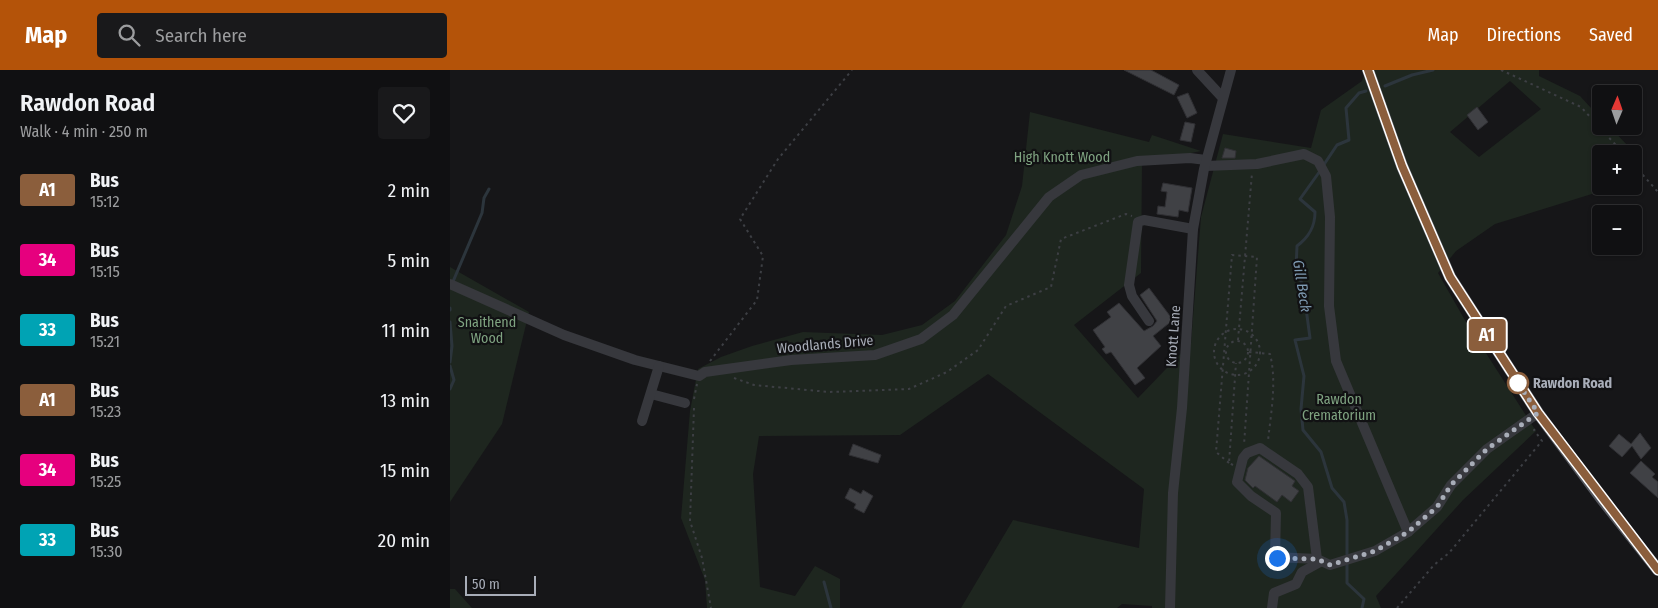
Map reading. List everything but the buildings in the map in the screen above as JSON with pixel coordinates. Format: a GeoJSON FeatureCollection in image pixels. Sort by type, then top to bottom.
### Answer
{"type":"FeatureCollection","features":[{"type":"Feature","properties":{"kind":"main road"},"geometry":{"type":"LineString","coordinates":[[1368,70],[1402,166],[1450,277],[1542,418],[1658,570]]}},
{"type":"Feature","properties":{"kind":"street"},"geometry":{"type":"LineString","coordinates":[[1201,70],[1222,97]]}},
{"type":"Feature","properties":{"kind":"street","name":"Knott Lane"},"geometry":{"type":"LineString","coordinates":[[1170,608],[1173,493],[1182,408],[1193,229],[1206,163],[1222,97],[1231,70]]}},
{"type":"Feature","properties":{"kind":"street","name":"Woodlands Drive"},"geometry":{"type":"LineString","coordinates":[[454,286],[564,335],[635,360],[699,376],[705,372],[791,360],[874,355],[921,339],[953,315],[1049,196],[1081,174],[1137,161],[1190,158],[1206,163],[1252,164],[1304,154],[1318,161],[1326,176],[1330,218],[1329,306],[1336,361],[1408,532]]}},
{"type":"Feature","properties":{"kind":"street"},"geometry":{"type":"LineString","coordinates":[[1149,321],[1132,296],[1129,285],[1138,222],[1144,220],[1193,229]]}},
{"type":"Feature","properties":{"kind":"street"},"geometry":{"type":"LineString","coordinates":[[642,421],[659,366]]}},
{"type":"Feature","properties":{"kind":"street"},"geometry":{"type":"LineString","coordinates":[[650,394],[685,403]]}},
{"type":"Feature","properties":{"kind":"street"},"geometry":{"type":"LineString","coordinates":[[1319,561],[1308,487],[1298,474],[1267,451],[1260,448],[1254,449],[1241,463],[1237,482],[1238,485],[1276,513],[1275,557],[1319,561],[1330,565],[1375,551],[1408,532],[1437,507],[1451,485],[1487,449],[1542,418]]}},
{"type":"Feature","properties":{"kind":"street"},"geometry":{"type":"LineString","coordinates":[[1272,608],[1274,593],[1296,584],[1302,572],[1319,561]]}},
{"type":"Feature","properties":{"kind":"path"},"geometry":{"type":"LineString","coordinates":[[711,608],[702,558],[690,521],[694,396],[699,376],[757,300],[763,256],[740,219],[778,159],[852,70]]}},
{"type":"Feature","properties":{"kind":"path"},"geometry":{"type":"LineString","coordinates":[[1501,70],[1581,107],[1616,145]]}},
{"type":"Feature","properties":{"kind":"path"},"geometry":{"type":"LineString","coordinates":[[1238,340],[1252,164]]}},
{"type":"Feature","properties":{"kind":"path"},"geometry":{"type":"LineString","coordinates":[[1642,174],[1658,192]]}},
{"type":"Feature","properties":{"kind":"path"},"geometry":{"type":"LineString","coordinates":[[1232,255],[1258,257],[1247,372],[1241,463],[1229,463],[1216,452],[1226,332],[1232,255]]}},
{"type":"Feature","properties":{"kind":"path"},"geometry":{"type":"LineString","coordinates":[[1240,329],[1251,334],[1258,342],[1260,353],[1257,363],[1247,372],[1235,374],[1224,370],[1218,365],[1215,350],[1220,336],[1226,332],[1240,329]]}},
{"type":"Feature","properties":{"kind":"path"},"geometry":{"type":"LineString","coordinates":[[1225,352],[1231,342],[1238,340],[1245,343],[1249,352]]}},
{"type":"Feature","properties":{"kind":"path"},"geometry":{"type":"LineString","coordinates":[[1225,352],[1230,359],[1236,362],[1243,361],[1249,352]]}},
{"type":"Feature","properties":{"kind":"path"},"geometry":{"type":"LineString","coordinates":[[1249,352],[1270,354],[1274,375],[1267,451]]}},
{"type":"Feature","properties":{"kind":"path"},"geometry":{"type":"LineString","coordinates":[[1229,463],[1236,362]]}},
{"type":"Feature","properties":{"kind":"path"},"geometry":{"type":"LineString","coordinates":[[1397,608],[1434,565],[1449,553],[1516,471],[1536,450],[1542,440],[1534,430],[1542,418]]}},
{"type":"Feature","properties":{"kind":"green space"},"geometry":{"type":"Polygon","coordinates":[[[1366,70],[1539,70],[1539,76],[1580,96],[1592,109],[1592,135],[1618,135],[1627,145],[1592,145],[1592,194],[1495,224],[1456,251],[1438,273],[1466,322],[1536,431],[1463,500],[1376,596],[1381,608],[1152,608],[1152,606],[1122,604],[1117,608],[961,608],[1013,520],[1139,548],[1144,489],[988,374],[900,435],[759,436],[753,474],[760,587],[795,596],[815,566],[840,579],[840,608],[707,608],[705,580],[681,518],[690,411],[698,369],[721,357],[752,346],[803,332],[882,335],[922,325],[955,301],[1006,235],[1022,186],[1030,112],[1149,142],[1152,135],[1201,151],[1142,163],[1141,273],[1074,325],[1138,398],[1191,343],[1201,217],[1223,134],[1311,148],[1321,110],[1362,81],[1366,70]],[[1510,81],[1450,132],[1479,157],[1541,109],[1510,81]]]}},
{"type":"Feature","properties":{"kind":"green space","name":"Snaithend Wood"},"geometry":{"type":"Polygon","coordinates":[[[450,267],[529,312],[502,424],[450,502],[450,267]]]}},
{"type":"Feature","properties":{"kind":"green space"},"geometry":{"type":"Polygon","coordinates":[[[450,589],[455,589],[472,608],[450,608],[450,589]]]}},
{"type":"Feature","properties":{"kind":"waterway","name":"Gill Beck"},"geometry":{"type":"LineString","coordinates":[[1385,86],[1412,75],[1433,70]]}},
{"type":"Feature","properties":{"kind":"waterway","name":"Gill Beck"},"geometry":{"type":"LineString","coordinates":[[1323,166],[1337,145],[1349,140],[1346,108],[1359,93],[1366,91]]}},
{"type":"Feature","properties":{"kind":"waterway","name":"Gill Beck"},"geometry":{"type":"LineString","coordinates":[[1320,171],[1300,199],[1315,212],[1311,231],[1297,246],[1296,269],[1303,286],[1310,338],[1295,340],[1304,376],[1301,409],[1303,430],[1321,452],[1332,488],[1344,502],[1347,520],[1347,583],[1364,599],[1362,608]]}},
{"type":"Feature","properties":{"kind":"waterway"},"geometry":{"type":"LineString","coordinates":[[452,284],[482,213],[484,198],[489,189]]}},
{"type":"Feature","properties":{"kind":"waterway"},"geometry":{"type":"LineString","coordinates":[[450,322],[452,346],[450,362]]}},
{"type":"Feature","properties":{"kind":"waterway"},"geometry":{"type":"LineString","coordinates":[[450,366],[454,380],[450,389]]}},
{"type":"Feature","properties":{"kind":"waterway"},"geometry":{"type":"LineString","coordinates":[[824,582],[831,608]]}},
{"type":"Feature","properties":{"kind":"bus line","name":"A1"},"geometry":{"type":"LineString","coordinates":[[1368,70],[1402,166],[1450,277],[1538,413],[1601,498],[1658,570]]}},
{"type":"Feature","properties":{"kind":"place","name":"Rawdon Road"},"geometry":{"type":"Point","coordinates":[1518,383]}},
{"type":"Feature","properties":{"kind":"route"},"geometry":{"type":"LineString","coordinates":[[1277,558],[1317,559],[1330,565],[1375,551],[1408,532],[1437,507],[1451,485],[1487,449],[1538,413],[1518,383]]}},
{"type":"Feature","properties":{"kind":"park label","name":"High Knott Wood"},"geometry":{"type":"Point","coordinates":[1062,157]}},
{"type":"Feature","properties":{"kind":"park label","name":"Rawdon Crematorium"},"geometry":{"type":"Point","coordinates":[1339,408]}}]}
